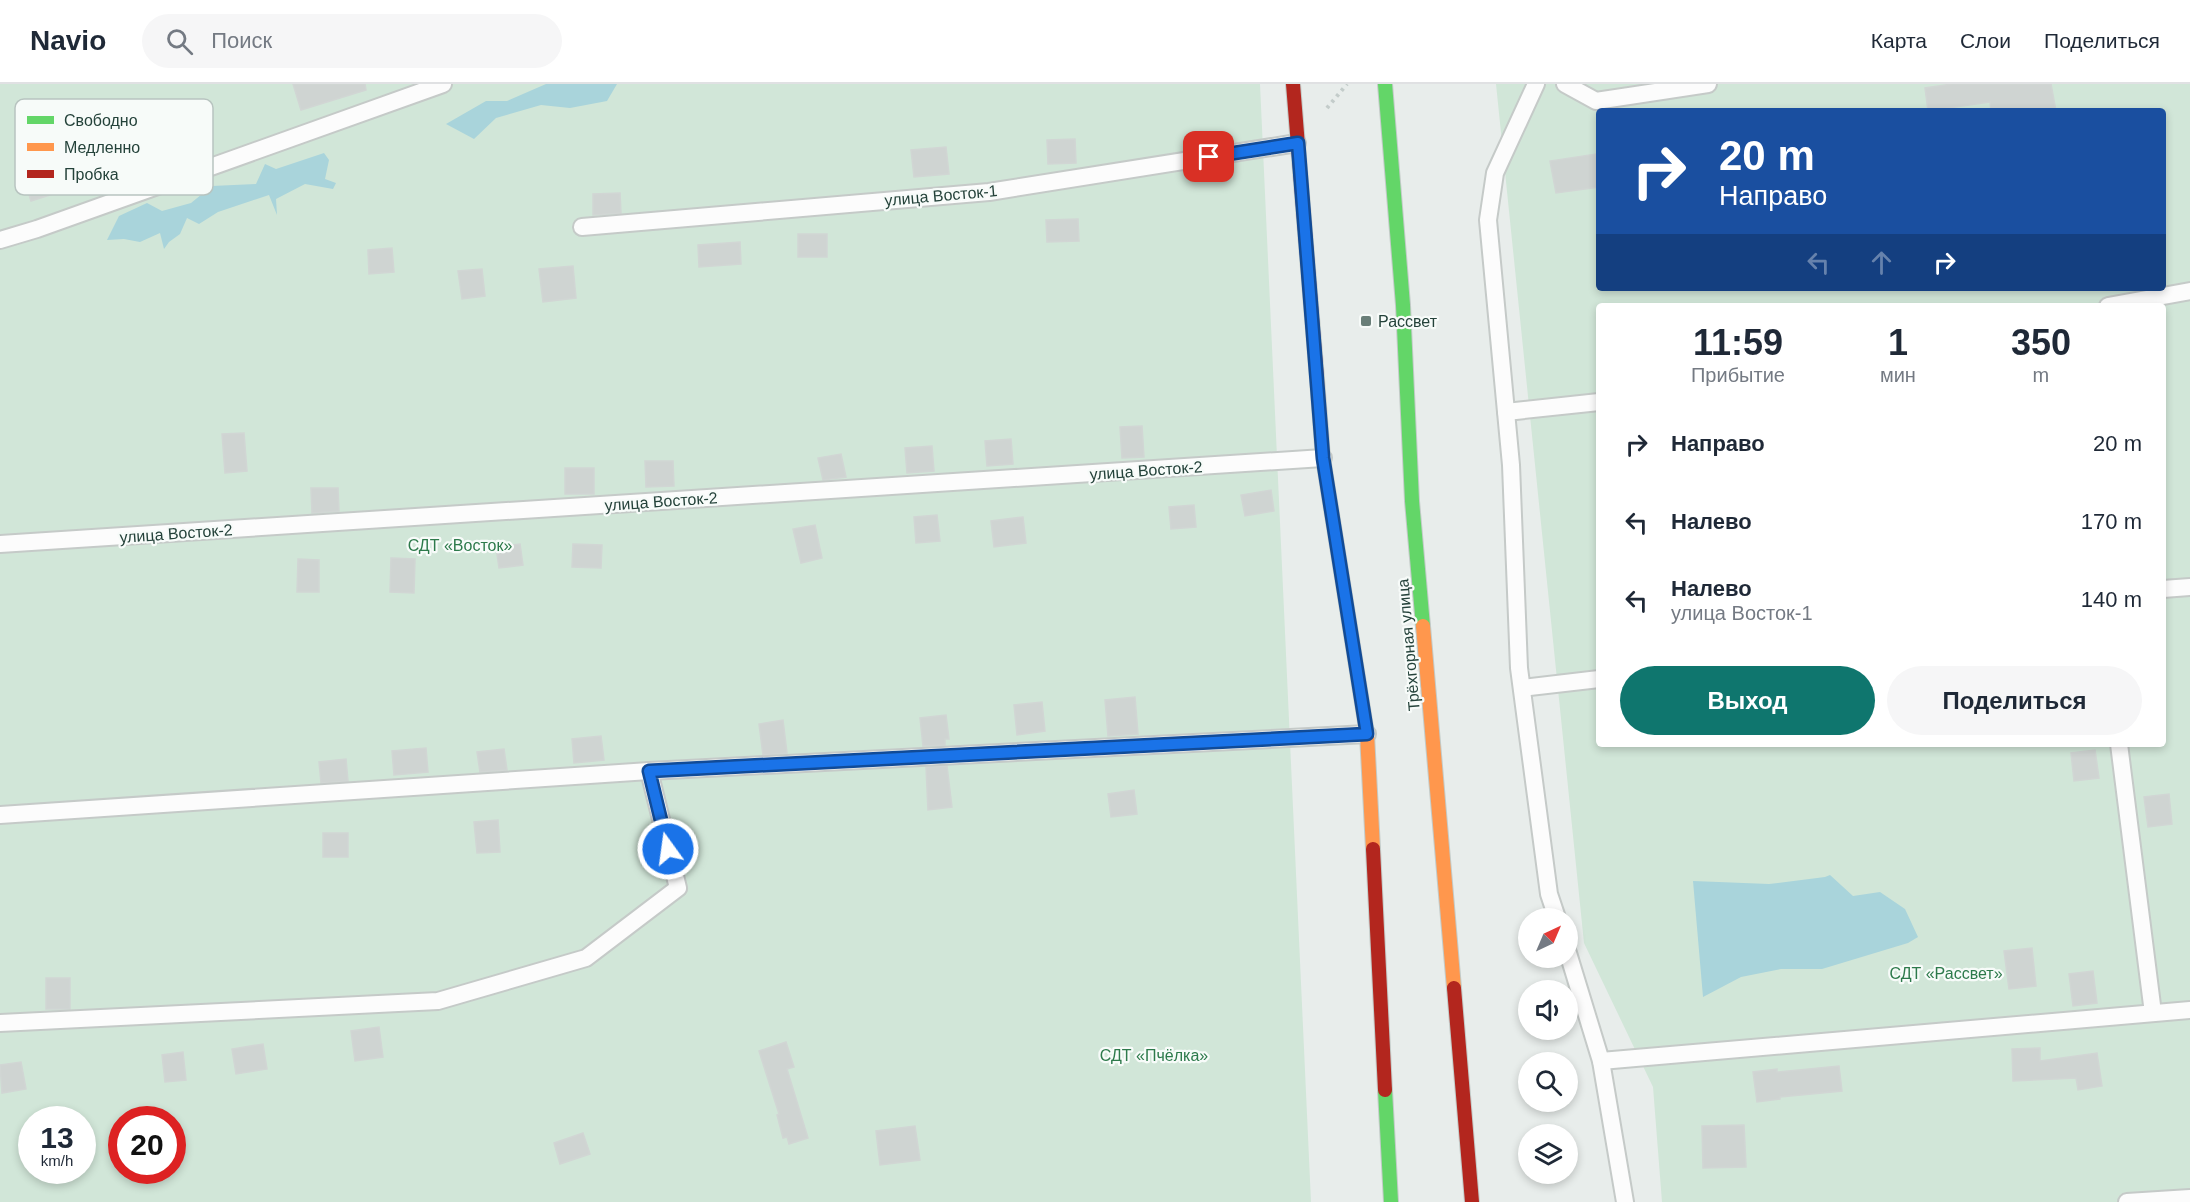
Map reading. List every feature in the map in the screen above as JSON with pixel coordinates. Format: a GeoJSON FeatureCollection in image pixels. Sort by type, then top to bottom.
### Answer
{"type":"FeatureCollection","features":[{"type":"Feature","properties":{"kind":"main road"},"geometry":{"type":"LineString","coordinates":[[1293,84],[1323,458],[1367,734],[1391,1202]]}},
{"type":"Feature","properties":{"kind":"main road","name":"Трёхгорная улица"},"geometry":{"type":"LineString","coordinates":[[1385,84],[1403,305],[1412,501],[1472,1202]]}},
{"type":"Feature","properties":{"kind":"lane"},"geometry":{"type":"LineString","coordinates":[[213,166],[443,84]]}},
{"type":"Feature","properties":{"kind":"lane"},"geometry":{"type":"LineString","coordinates":[[1536,84],[1495,173],[1488,220],[1511,465],[1519,668],[1550,894],[1554,908]]}},
{"type":"Feature","properties":{"kind":"lane"},"geometry":{"type":"LineString","coordinates":[[1565,84],[1596,101],[1708,84]]}},
{"type":"Feature","properties":{"kind":"lane","name":"улица Восток-1"},"geometry":{"type":"LineString","coordinates":[[582,227],[989,192],[1298,143]]}},
{"type":"Feature","properties":{"kind":"lane"},"geometry":{"type":"LineString","coordinates":[[0,240],[132,195]]}},
{"type":"Feature","properties":{"kind":"lane"},"geometry":{"type":"LineString","coordinates":[[2124,303],[2190,291]]}},
{"type":"Feature","properties":{"kind":"lane"},"geometry":{"type":"LineString","coordinates":[[1506,412],[1596,402]]}},
{"type":"Feature","properties":{"kind":"lane","name":"улица Восток-2"},"geometry":{"type":"LineString","coordinates":[[0,544],[1323,458]]}},
{"type":"Feature","properties":{"kind":"lane"},"geometry":{"type":"LineString","coordinates":[[2166,589],[2190,587]]}},
{"type":"Feature","properties":{"kind":"lane"},"geometry":{"type":"LineString","coordinates":[[1522,688],[1596,680]]}},
{"type":"Feature","properties":{"kind":"lane"},"geometry":{"type":"LineString","coordinates":[[0,815],[649,771],[1367,734]]}},
{"type":"Feature","properties":{"kind":"lane"},"geometry":{"type":"LineString","coordinates":[[2119,747],[2153,1013]]}},
{"type":"Feature","properties":{"kind":"lane"},"geometry":{"type":"LineString","coordinates":[[0,1023],[438,1001],[586,957],[678,888],[649,771]]}},
{"type":"Feature","properties":{"kind":"lane"},"geometry":{"type":"LineString","coordinates":[[1573,968],[1601,1060],[1625,1202]]}},
{"type":"Feature","properties":{"kind":"lane"},"geometry":{"type":"LineString","coordinates":[[1601,1060],[2190,1010]]}},
{"type":"Feature","properties":{"kind":"lane"},"geometry":{"type":"LineString","coordinates":[[2127,1202],[2190,1198]]}},
{"type":"Feature","properties":{"kind":"green space","name":"СДТ «Восток»"},"geometry":{"type":"Polygon","coordinates":[[[0,84],[1260,84],[1311,1202],[0,1202],[0,84]]]}},
{"type":"Feature","properties":{"kind":"green space","name":"СДТ «Рассвет»"},"geometry":{"type":"Polygon","coordinates":[[[1496,84],[2190,84],[2190,1202],[1662,1202],[1653,1087],[1584,943],[1496,84]]]}},
{"type":"Feature","properties":{"kind":"water"},"geometry":{"type":"Polygon","coordinates":[[[546,84],[617,84],[607,101],[570,108],[541,105],[496,118],[474,139],[446,124],[486,101],[507,101],[546,84]]]}},
{"type":"Feature","properties":{"kind":"water"},"geometry":{"type":"Polygon","coordinates":[[[324,153],[329,160],[325,179],[336,183],[333,189],[305,184],[276,199],[277,215],[269,195],[218,212],[199,224],[187,218],[180,234],[164,249],[160,233],[140,242],[124,239],[107,240],[119,216],[147,203],[162,211],[191,203],[201,195],[213,195],[213,186],[256,184],[265,164],[276,169],[324,153]]]}},
{"type":"Feature","properties":{"kind":"water"},"geometry":{"type":"Polygon","coordinates":[[[1830,875],[1853,896],[1880,892],[1905,909],[1918,937],[1908,943],[1822,969],[1781,969],[1741,977],[1703,997],[1693,881],[1769,884],[1830,875]]]}},
{"type":"Feature","properties":{"kind":"building"},"geometry":{"type":"Polygon","coordinates":[[[293,84],[365,84],[366,90],[301,110],[293,84]]]}},
{"type":"Feature","properties":{"kind":"building"},"geometry":{"type":"Polygon","coordinates":[[[1952,84],[2051,84],[2055,108],[1991,108],[1990,102],[1949,108],[1928,108],[1925,88],[1952,84]]]}},
{"type":"Feature","properties":{"kind":"building"},"geometry":{"type":"Polygon","coordinates":[[[1075,139],[1076,163],[1048,164],[1047,140],[1075,139]]]}},
{"type":"Feature","properties":{"kind":"building"},"geometry":{"type":"Polygon","coordinates":[[[946,147],[949,174],[914,177],[911,150],[946,147]]]}},
{"type":"Feature","properties":{"kind":"building"},"geometry":{"type":"Polygon","coordinates":[[[1596,154],[1596,187],[1556,193],[1550,161],[1596,154]]]}},
{"type":"Feature","properties":{"kind":"building"},"geometry":{"type":"Polygon","coordinates":[[[620,193],[621,213],[593,215],[593,194],[620,193]]]}},
{"type":"Feature","properties":{"kind":"building"},"geometry":{"type":"Polygon","coordinates":[[[29,195],[50,195],[31,201],[29,195]]]}},
{"type":"Feature","properties":{"kind":"building"},"geometry":{"type":"Polygon","coordinates":[[[1078,219],[1079,241],[1047,242],[1046,220],[1078,219]]]}},
{"type":"Feature","properties":{"kind":"building"},"geometry":{"type":"Polygon","coordinates":[[[798,234],[827,234],[827,257],[798,257],[798,234]]]}},
{"type":"Feature","properties":{"kind":"building"},"geometry":{"type":"Polygon","coordinates":[[[740,242],[741,264],[699,267],[698,245],[740,242]]]}},
{"type":"Feature","properties":{"kind":"building"},"geometry":{"type":"Polygon","coordinates":[[[392,248],[394,272],[369,274],[368,250],[392,248]]]}},
{"type":"Feature","properties":{"kind":"building"},"geometry":{"type":"Polygon","coordinates":[[[573,266],[576,298],[543,302],[539,269],[573,266]]]}},
{"type":"Feature","properties":{"kind":"building"},"geometry":{"type":"Polygon","coordinates":[[[482,269],[485,296],[462,299],[458,271],[482,269]]]}},
{"type":"Feature","properties":{"kind":"building"},"geometry":{"type":"Polygon","coordinates":[[[1142,426],[1144,457],[1122,458],[1120,427],[1142,426]]]}},
{"type":"Feature","properties":{"kind":"building"},"geometry":{"type":"Polygon","coordinates":[[[244,433],[247,471],[225,473],[222,434],[244,433]]]}},
{"type":"Feature","properties":{"kind":"building"},"geometry":{"type":"Polygon","coordinates":[[[1011,439],[1013,464],[987,466],[985,441],[1011,439]]]}},
{"type":"Feature","properties":{"kind":"building"},"geometry":{"type":"Polygon","coordinates":[[[932,446],[934,471],[907,473],[905,448],[932,446]]]}},
{"type":"Feature","properties":{"kind":"building"},"geometry":{"type":"Polygon","coordinates":[[[841,454],[846,477],[823,480],[818,458],[841,454]]]}},
{"type":"Feature","properties":{"kind":"building"},"geometry":{"type":"Polygon","coordinates":[[[645,461],[673,461],[674,486],[646,487],[645,461]]]}},
{"type":"Feature","properties":{"kind":"building"},"geometry":{"type":"Polygon","coordinates":[[[565,468],[594,468],[594,494],[565,494],[565,468]]]}},
{"type":"Feature","properties":{"kind":"building"},"geometry":{"type":"Polygon","coordinates":[[[311,488],[338,488],[339,511],[312,513],[311,488]]]}},
{"type":"Feature","properties":{"kind":"building"},"geometry":{"type":"Polygon","coordinates":[[[1271,490],[1274,511],[1245,516],[1241,495],[1271,490]]]}},
{"type":"Feature","properties":{"kind":"building"},"geometry":{"type":"Polygon","coordinates":[[[1194,505],[1196,527],[1171,529],[1169,507],[1194,505]]]}},
{"type":"Feature","properties":{"kind":"building"},"geometry":{"type":"Polygon","coordinates":[[[937,515],[940,541],[916,543],[914,517],[937,515]]]}},
{"type":"Feature","properties":{"kind":"building"},"geometry":{"type":"Polygon","coordinates":[[[1023,517],[1026,543],[994,547],[991,521],[1023,517]]]}},
{"type":"Feature","properties":{"kind":"building"},"geometry":{"type":"Polygon","coordinates":[[[815,525],[822,558],[801,563],[793,529],[815,525]]]}},
{"type":"Feature","properties":{"kind":"building"},"geometry":{"type":"Polygon","coordinates":[[[520,544],[523,565],[499,568],[496,547],[520,544]]]}},
{"type":"Feature","properties":{"kind":"building"},"geometry":{"type":"Polygon","coordinates":[[[573,544],[602,545],[601,568],[572,567],[573,544]]]}},
{"type":"Feature","properties":{"kind":"building"},"geometry":{"type":"Polygon","coordinates":[[[391,558],[415,559],[414,593],[390,592],[391,558]]]}},
{"type":"Feature","properties":{"kind":"building"},"geometry":{"type":"Polygon","coordinates":[[[298,559],[319,560],[319,592],[297,592],[298,559]]]}},
{"type":"Feature","properties":{"kind":"building"},"geometry":{"type":"Polygon","coordinates":[[[1135,697],[1138,734],[1108,736],[1105,700],[1135,697]]]}},
{"type":"Feature","properties":{"kind":"building"},"geometry":{"type":"Polygon","coordinates":[[[1042,702],[1045,731],[1017,735],[1014,705],[1042,702]]]}},
{"type":"Feature","properties":{"kind":"building"},"geometry":{"type":"Polygon","coordinates":[[[946,715],[949,739],[945,739],[945,745],[923,746],[920,718],[946,715]]]}},
{"type":"Feature","properties":{"kind":"building"},"geometry":{"type":"Polygon","coordinates":[[[783,720],[787,753],[763,755],[759,724],[783,720]]]}},
{"type":"Feature","properties":{"kind":"building"},"geometry":{"type":"Polygon","coordinates":[[[601,736],[604,760],[574,763],[572,739],[601,736]]]}},
{"type":"Feature","properties":{"kind":"building"},"geometry":{"type":"Polygon","coordinates":[[[426,748],[428,772],[394,775],[392,751],[426,748]]]}},
{"type":"Feature","properties":{"kind":"building"},"geometry":{"type":"Polygon","coordinates":[[[504,749],[507,770],[480,772],[477,752],[504,749]]]}},
{"type":"Feature","properties":{"kind":"building"},"geometry":{"type":"Polygon","coordinates":[[[2095,750],[2099,778],[2074,781],[2071,753],[2095,750]]]}},
{"type":"Feature","properties":{"kind":"building"},"geometry":{"type":"Polygon","coordinates":[[[346,759],[348,781],[321,783],[319,762],[346,759]]]}},
{"type":"Feature","properties":{"kind":"building"},"geometry":{"type":"Polygon","coordinates":[[[947,766],[952,807],[928,810],[926,767],[947,766]]]}},
{"type":"Feature","properties":{"kind":"building"},"geometry":{"type":"Polygon","coordinates":[[[1134,790],[1137,814],[1111,817],[1108,794],[1134,790]]]}},
{"type":"Feature","properties":{"kind":"building"},"geometry":{"type":"Polygon","coordinates":[[[2169,794],[2172,824],[2148,827],[2144,797],[2169,794]]]}},
{"type":"Feature","properties":{"kind":"building"},"geometry":{"type":"Polygon","coordinates":[[[498,820],[500,852],[477,853],[474,822],[498,820]]]}},
{"type":"Feature","properties":{"kind":"building"},"geometry":{"type":"Polygon","coordinates":[[[323,833],[348,833],[348,857],[323,857],[323,833]]]}},
{"type":"Feature","properties":{"kind":"building"},"geometry":{"type":"Polygon","coordinates":[[[2032,948],[2036,986],[2009,989],[2004,951],[2032,948]]]}},
{"type":"Feature","properties":{"kind":"building"},"geometry":{"type":"Polygon","coordinates":[[[2093,971],[2097,1003],[2073,1006],[2069,974],[2093,971]]]}},
{"type":"Feature","properties":{"kind":"building"},"geometry":{"type":"Polygon","coordinates":[[[46,978],[70,978],[70,1009],[46,1009],[46,978]]]}},
{"type":"Feature","properties":{"kind":"building"},"geometry":{"type":"Polygon","coordinates":[[[379,1027],[383,1057],[355,1061],[351,1031],[379,1027]]]}},
{"type":"Feature","properties":{"kind":"building"},"geometry":{"type":"Polygon","coordinates":[[[786,1042],[794,1067],[787,1069],[808,1138],[789,1144],[787,1137],[783,1138],[777,1115],[779,1114],[759,1051],[786,1042]]]}},
{"type":"Feature","properties":{"kind":"building"},"geometry":{"type":"Polygon","coordinates":[[[263,1044],[267,1069],[236,1074],[232,1049],[263,1044]]]}},
{"type":"Feature","properties":{"kind":"building"},"geometry":{"type":"Polygon","coordinates":[[[2040,1048],[2040,1061],[2097,1053],[2102,1086],[2078,1090],[2076,1078],[2013,1081],[2012,1049],[2040,1048]]]}},
{"type":"Feature","properties":{"kind":"building"},"geometry":{"type":"Polygon","coordinates":[[[183,1052],[186,1080],[165,1082],[162,1055],[183,1052]]]}},
{"type":"Feature","properties":{"kind":"building"},"geometry":{"type":"Polygon","coordinates":[[[21,1062],[26,1089],[2,1093],[0,1065],[21,1062]]]}},
{"type":"Feature","properties":{"kind":"building"},"geometry":{"type":"Polygon","coordinates":[[[1839,1066],[1842,1091],[1780,1097],[1780,1099],[1757,1102],[1753,1072],[1839,1066]]]}},
{"type":"Feature","properties":{"kind":"building"},"geometry":{"type":"Polygon","coordinates":[[[1744,1125],[1746,1167],[1703,1168],[1702,1126],[1744,1125]]]}},
{"type":"Feature","properties":{"kind":"building"},"geometry":{"type":"Polygon","coordinates":[[[915,1126],[920,1160],[880,1165],[876,1131],[915,1126]]]}},
{"type":"Feature","properties":{"kind":"building"},"geometry":{"type":"Polygon","coordinates":[[[583,1133],[590,1154],[560,1164],[554,1143],[583,1133]]]}},
{"type":"Feature","properties":{"kind":"traffic: fast"},"geometry":{"type":"LineString","coordinates":[[1385,84],[1403,305],[1412,501],[1423,626]]}},
{"type":"Feature","properties":{"kind":"traffic: fast"},"geometry":{"type":"LineString","coordinates":[[1385,1090],[1391,1202]]}},
{"type":"Feature","properties":{"kind":"traffic: slow"},"geometry":{"type":"LineString","coordinates":[[1317,379],[1323,458],[1367,734],[1373,849]]}},
{"type":"Feature","properties":{"kind":"traffic: slow"},"geometry":{"type":"LineString","coordinates":[[1423,626],[1454,988]]}},
{"type":"Feature","properties":{"kind":"traffic: jam"},"geometry":{"type":"LineString","coordinates":[[1293,84],[1317,379]]}},
{"type":"Feature","properties":{"kind":"traffic: jam"},"geometry":{"type":"LineString","coordinates":[[1373,849],[1385,1090]]}},
{"type":"Feature","properties":{"kind":"traffic: jam"},"geometry":{"type":"LineString","coordinates":[[1454,988],[1472,1202]]}},
{"type":"Feature","properties":{"kind":"place","name":"Рассвет"},"geometry":{"type":"Point","coordinates":[1366,321]}},
{"type":"Feature","properties":{"kind":"route"},"geometry":{"type":"LineString","coordinates":[[668,849],[649,771],[1367,734],[1323,458],[1298,143],[1209,157]]}},
{"type":"Feature","properties":{"kind":"park label","name":"СДТ «Пчёлка»"},"geometry":{"type":"Point","coordinates":[1154,1055]}}]}
